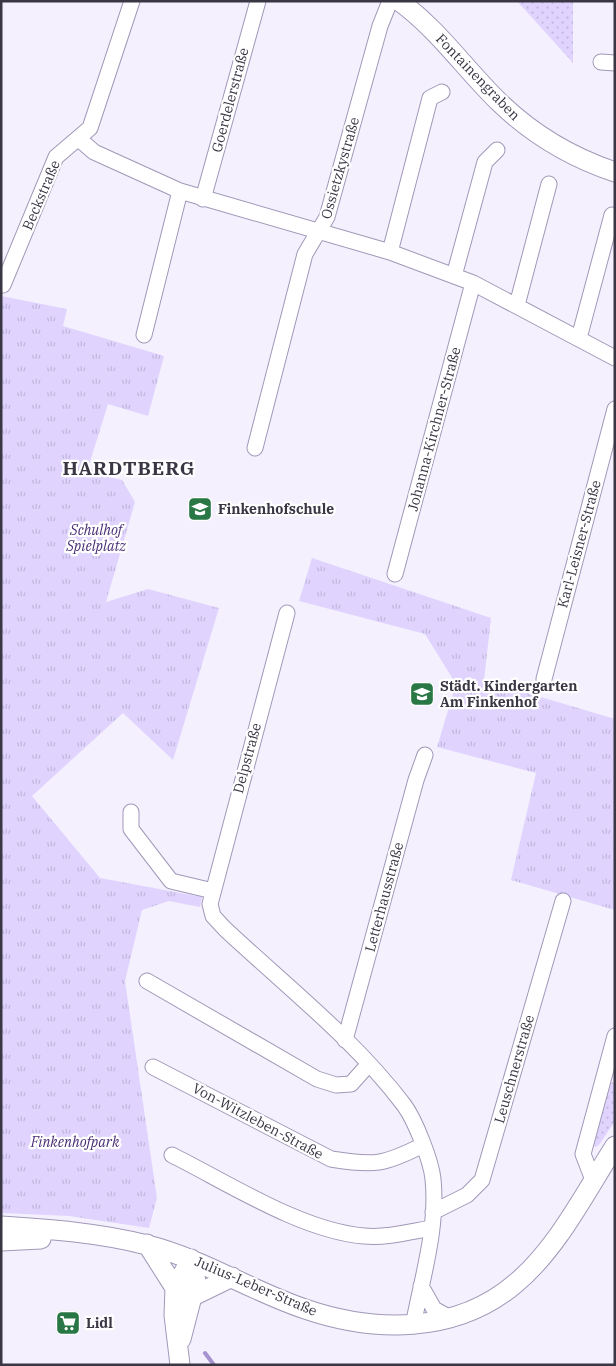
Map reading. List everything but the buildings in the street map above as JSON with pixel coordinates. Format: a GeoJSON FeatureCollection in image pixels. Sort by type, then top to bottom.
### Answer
{"type":"FeatureCollection","features":[{"type":"Feature","properties":{"kind":"street","name":"Beckstraße"},"geometry":{"type":"LineString","coordinates":[[3,285],[56,156],[90,128],[132,1]]}},
{"type":"Feature","properties":{"kind":"street","name":"Goerdelerstraße"},"geometry":{"type":"LineString","coordinates":[[203,199],[258,1]]}},
{"type":"Feature","properties":{"kind":"street","name":"Ossietzkystraße"},"geometry":{"type":"LineString","coordinates":[[255,448],[306,254],[327,217],[380,26],[390,1]]}},
{"type":"Feature","properties":{"kind":"street","name":"Fontainengraben"},"geometry":{"type":"LineString","coordinates":[[399,1],[434,31],[497,100],[533,132],[558,149],[589,164],[615,172]]}},
{"type":"Feature","properties":{"kind":"street"},"geometry":{"type":"LineString","coordinates":[[390,252],[430,98],[442,92]]}},
{"type":"Feature","properties":{"kind":"street"},"geometry":{"type":"LineString","coordinates":[[79,139],[94,152],[180,191],[390,252],[454,276],[517,305],[615,358]]}},
{"type":"Feature","properties":{"kind":"street"},"geometry":{"type":"LineString","coordinates":[[454,276],[485,162],[497,150]]}},
{"type":"Feature","properties":{"kind":"street"},"geometry":{"type":"LineString","coordinates":[[517,305],[549,184]]}},
{"type":"Feature","properties":{"kind":"street"},"geometry":{"type":"LineString","coordinates":[[144,335],[180,191]]}},
{"type":"Feature","properties":{"kind":"street"},"geometry":{"type":"LineString","coordinates":[[579,338],[612,215]]}},
{"type":"Feature","properties":{"kind":"street","name":"Johanna-Kirchner-Straße"},"geometry":{"type":"LineString","coordinates":[[395,574],[473,284]]}},
{"type":"Feature","properties":{"kind":"street","name":"Karl-Leisner-Straße"},"geometry":{"type":"LineString","coordinates":[[544,679],[615,409]]}},
{"type":"Feature","properties":{"kind":"street","name":"Delpstraße"},"geometry":{"type":"LineString","coordinates":[[212,897],[287,613]]}},
{"type":"Feature","properties":{"kind":"street","name":"Letterhausstraße"},"geometry":{"type":"LineString","coordinates":[[345,1040],[416,780],[425,755]]}},
{"type":"Feature","properties":{"kind":"street"},"geometry":{"type":"LineString","coordinates":[[131,812],[131,829],[171,881],[212,897],[213,916],[224,929],[345,1040],[405,1106],[423,1145],[433,1178],[432,1228],[412,1326]]}},
{"type":"Feature","properties":{"kind":"street","name":"Leuschnerstraße"},"geometry":{"type":"LineString","coordinates":[[433,1212],[467,1195],[482,1180],[563,901]]}},
{"type":"Feature","properties":{"kind":"street"},"geometry":{"type":"LineString","coordinates":[[147,982],[316,1079],[336,1085],[351,1084],[368,1065]]}},
{"type":"Feature","properties":{"kind":"street"},"geometry":{"type":"LineString","coordinates":[[593,1180],[583,1154],[615,1036]]}},
{"type":"Feature","properties":{"kind":"street","name":"Von-Witzleben-Straße"},"geometry":{"type":"LineString","coordinates":[[154,1067],[331,1159],[363,1164],[393,1160],[423,1145]]}},
{"type":"Feature","properties":{"kind":"street","name":"Julius-Leber-Straße"},"geometry":{"type":"LineString","coordinates":[[1,1226],[98,1236],[147,1244],[192,1259],[304,1309],[331,1317],[369,1324],[412,1326],[429,1324],[450,1318],[476,1307],[516,1283],[540,1259],[578,1206],[615,1146]]}},
{"type":"Feature","properties":{"kind":"street"},"geometry":{"type":"LineString","coordinates":[[172,1155],[285,1212],[323,1227],[363,1236],[386,1236],[432,1228]]}},
{"type":"Feature","properties":{"kind":"street","name":"Julius-Leber-Straße"},"geometry":{"type":"LineString","coordinates":[[1,1241],[98,1236]]}},
{"type":"Feature","properties":{"kind":"street"},"geometry":{"type":"LineString","coordinates":[[147,1244],[175,1288]]}},
{"type":"Feature","properties":{"kind":"street"},"geometry":{"type":"LineString","coordinates":[[180,1356],[174,1315],[175,1288],[192,1259]]}},
{"type":"Feature","properties":{"kind":"street"},"geometry":{"type":"LineString","coordinates":[[180,1356],[196,1280],[192,1259]]}},
{"type":"Feature","properties":{"kind":"street"},"geometry":{"type":"LineString","coordinates":[[193,1296],[232,1277]]}},
{"type":"Feature","properties":{"kind":"street"},"geometry":{"type":"LineString","coordinates":[[421,1286],[434,1309],[450,1318]]}},
{"type":"Feature","properties":{"kind":"green space"},"geometry":{"type":"Polygon","coordinates":[[[517,1],[573,1],[573,63],[517,1]]]}},
{"type":"Feature","properties":{"kind":"green space","name":"Finkenhofpark"},"geometry":{"type":"Polygon","coordinates":[[[1,296],[67,309],[63,326],[164,356],[148,416],[108,404],[89,465],[97,474],[122,480],[135,502],[106,602],[148,589],[219,608],[173,760],[123,713],[32,796],[100,878],[202,897],[200,907],[169,901],[142,910],[125,981],[157,1198],[149,1228],[69,1216],[1,1213],[1,296]]]}},
{"type":"Feature","properties":{"kind":"green space"},"geometry":{"type":"Polygon","coordinates":[[[312,558],[491,618],[484,680],[615,719],[615,910],[511,880],[536,773],[437,747],[456,684],[425,634],[299,601],[312,558]]]}},
{"type":"Feature","properties":{"kind":"green space"},"geometry":{"type":"Polygon","coordinates":[[[609,1082],[615,1083],[615,1121],[599,1145],[595,1147],[593,1145],[609,1082]]]}},
{"type":"Feature","properties":{"kind":"waterway"},"geometry":{"type":"LineString","coordinates":[[205,1353],[214,1365]]}},
{"type":"Feature","properties":{"kind":"place","name":"Finkenhofschule"},"geometry":{"type":"Point","coordinates":[200,509]}},
{"type":"Feature","properties":{"kind":"place","name":"Städt. Kindergarten Am Finkenhof"},"geometry":{"type":"Point","coordinates":[422,694]}},
{"type":"Feature","properties":{"kind":"place","name":"Lidl"},"geometry":{"type":"Point","coordinates":[68,1323]}},
{"type":"Feature","properties":{"kind":"district","name":"HARDTBERG"},"geometry":{"type":"Point","coordinates":[129,468]}},
{"type":"Feature","properties":{"kind":"park label","name":"Schulhof Spielplatz"},"geometry":{"type":"Point","coordinates":[96,538]}}]}
